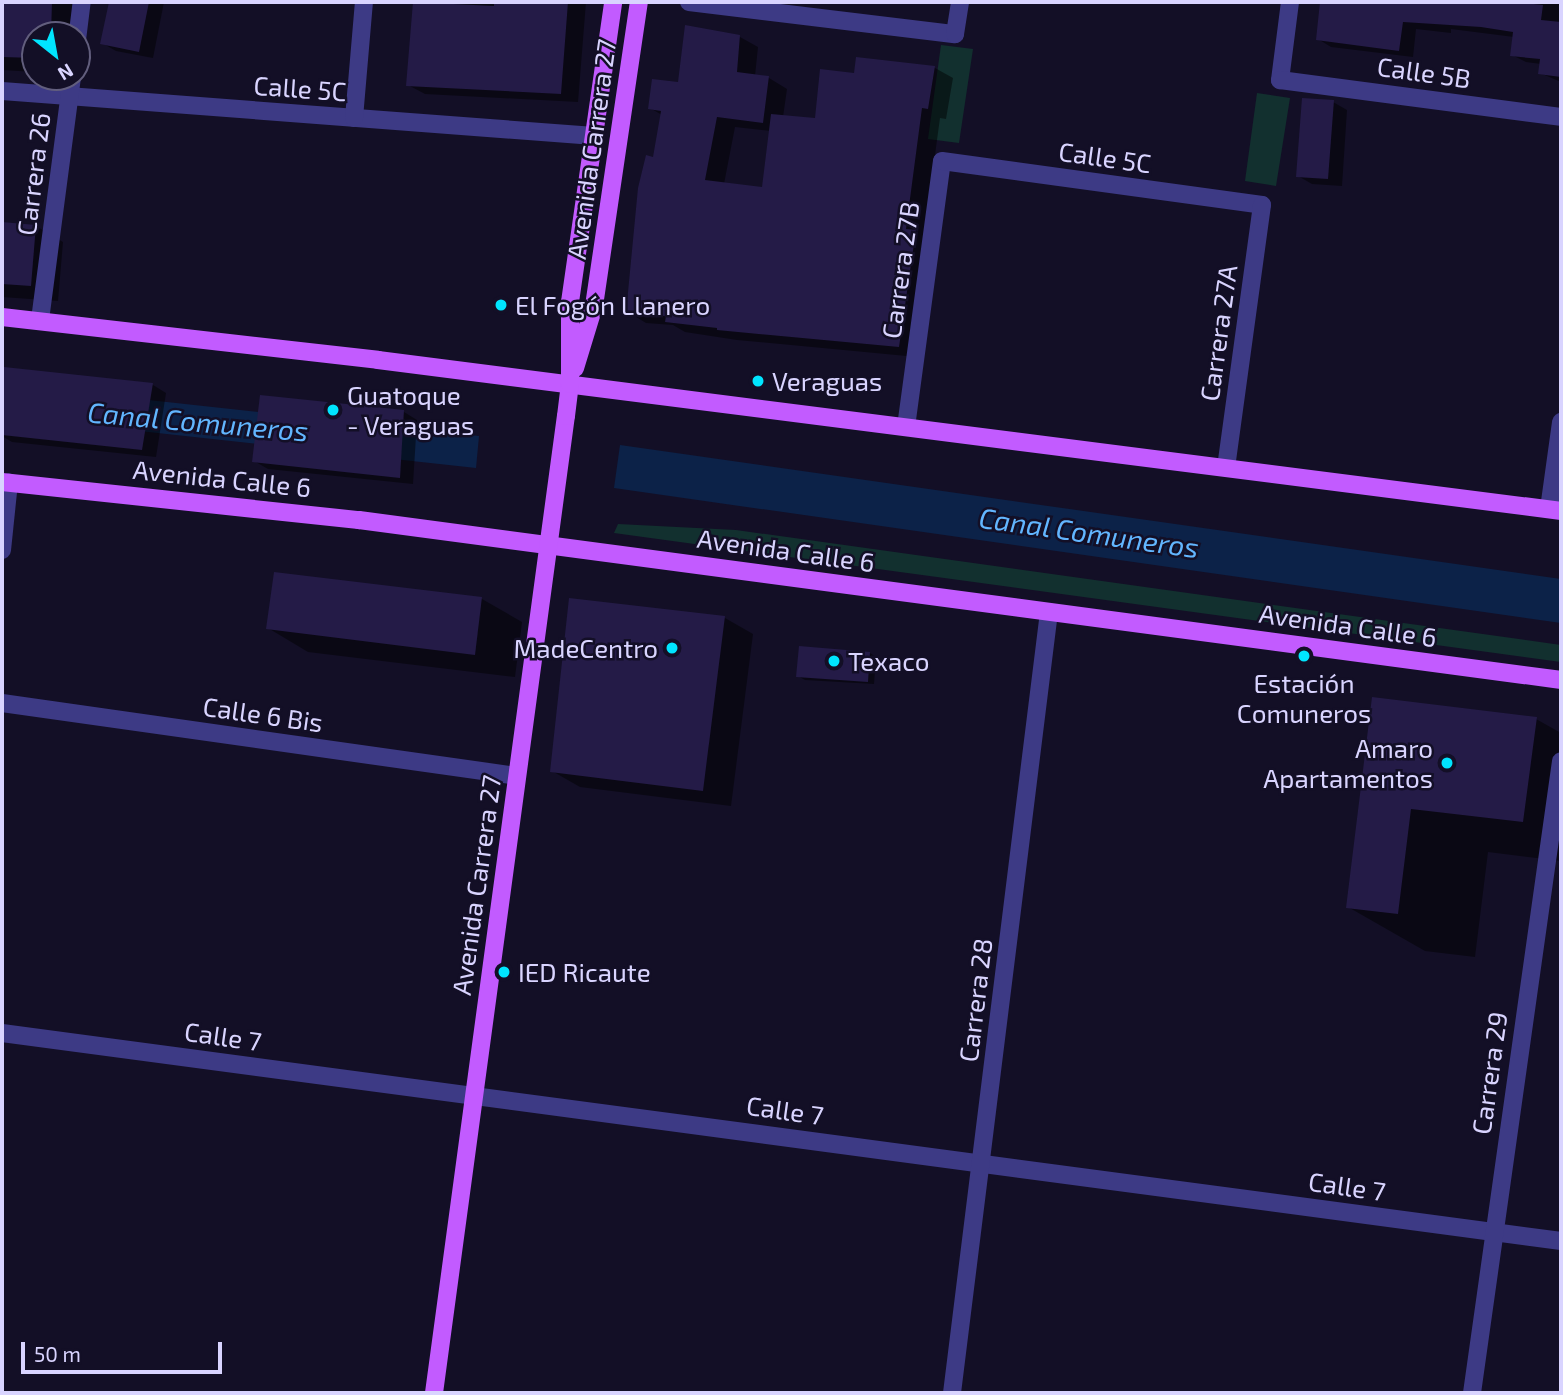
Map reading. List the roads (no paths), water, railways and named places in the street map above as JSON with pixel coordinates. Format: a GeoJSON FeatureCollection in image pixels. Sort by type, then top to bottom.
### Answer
{"type":"FeatureCollection","features":[{"type":"Feature","properties":{"kind":"main road","name":"Avenida Carrera 27"},"geometry":{"type":"LineString","coordinates":[[434,1393],[570,384],[569,302],[613,2]]}},
{"type":"Feature","properties":{"kind":"main road","name":"Avenida Carrera 27"},"geometry":{"type":"LineString","coordinates":[[570,384],[594,306],[639,2]]}},
{"type":"Feature","properties":{"kind":"main road"},"geometry":{"type":"LineString","coordinates":[[2,317],[570,384],[1555,510]]}},
{"type":"Feature","properties":{"kind":"main road","name":"Avenida Calle 6"},"geometry":{"type":"LineString","coordinates":[[5,482],[290,512],[1561,681]]}},
{"type":"Feature","properties":{"kind":"street"},"geometry":{"type":"LineString","coordinates":[[80,21],[82,2]]}},
{"type":"Feature","properties":{"kind":"street"},"geometry":{"type":"LineString","coordinates":[[354,118],[364,2]]}},
{"type":"Feature","properties":{"kind":"street"},"geometry":{"type":"LineString","coordinates":[[689,2],[955,34],[960,2]]}},
{"type":"Feature","properties":{"kind":"street","name":"Calle 5B"},"geometry":{"type":"LineString","coordinates":[[1290,2],[1280,80],[1561,117]]}},
{"type":"Feature","properties":{"kind":"street","name":"Calle 5C"},"geometry":{"type":"LineString","coordinates":[[2,91],[594,136]]}},
{"type":"Feature","properties":{"kind":"street","name":"Carrera 26"},"geometry":{"type":"LineString","coordinates":[[40,320],[71,91]]}},
{"type":"Feature","properties":{"kind":"street","name":"Calle 5C"},"geometry":{"type":"LineString","coordinates":[[942,160],[1262,205]]}},
{"type":"Feature","properties":{"kind":"street","name":"Carrera 27B"},"geometry":{"type":"LineString","coordinates":[[906,427],[942,160]]}},
{"type":"Feature","properties":{"kind":"street","name":"Carrera 27A"},"geometry":{"type":"LineString","coordinates":[[1226,468],[1262,205]]}},
{"type":"Feature","properties":{"kind":"street"},"geometry":{"type":"LineString","coordinates":[[1555,510],[1561,422]]}},
{"type":"Feature","properties":{"kind":"street"},"geometry":{"type":"LineString","coordinates":[[2,550],[5,482]]}},
{"type":"Feature","properties":{"kind":"street","name":"Carrera 28"},"geometry":{"type":"LineString","coordinates":[[952,1393],[1049,612]]}},
{"type":"Feature","properties":{"kind":"street","name":"Calle 6 Bis"},"geometry":{"type":"LineString","coordinates":[[2,703],[517,776]]}},
{"type":"Feature","properties":{"kind":"street","name":"Carrera 29"},"geometry":{"type":"LineString","coordinates":[[1472,1393],[1561,761]]}},
{"type":"Feature","properties":{"kind":"street","name":"Calle 7"},"geometry":{"type":"LineString","coordinates":[[2,1033],[1561,1241]]}},
{"type":"Feature","properties":{"kind":"water","name":"Canal Comuneros"},"geometry":{"type":"Polygon","coordinates":[[[2,384],[479,436],[476,468],[2,416],[2,384]]]}},
{"type":"Feature","properties":{"kind":"water","name":"Canal Comuneros"},"geometry":{"type":"Polygon","coordinates":[[[620,445],[1561,579],[1561,623],[614,488],[620,445]]]}},
{"type":"Feature","properties":{"kind":"place","name":"El Fogón Llanero"},"geometry":{"type":"Point","coordinates":[501,305]}},
{"type":"Feature","properties":{"kind":"place","name":"Veraguas"},"geometry":{"type":"Point","coordinates":[758,381]}},
{"type":"Feature","properties":{"kind":"place","name":"Guatoque - Veraguas"},"geometry":{"type":"Point","coordinates":[333,410]}},
{"type":"Feature","properties":{"kind":"place","name":"MadeCentro"},"geometry":{"type":"Point","coordinates":[672,648]}},
{"type":"Feature","properties":{"kind":"place","name":"Estación Comuneros"},"geometry":{"type":"Point","coordinates":[1304,656]}},
{"type":"Feature","properties":{"kind":"place","name":"Texaco"},"geometry":{"type":"Point","coordinates":[834,661]}},
{"type":"Feature","properties":{"kind":"place","name":"Amaro Apartamentos"},"geometry":{"type":"Point","coordinates":[1447,763]}},
{"type":"Feature","properties":{"kind":"place","name":"IED Ricaute"},"geometry":{"type":"Point","coordinates":[504,972]}}]}
